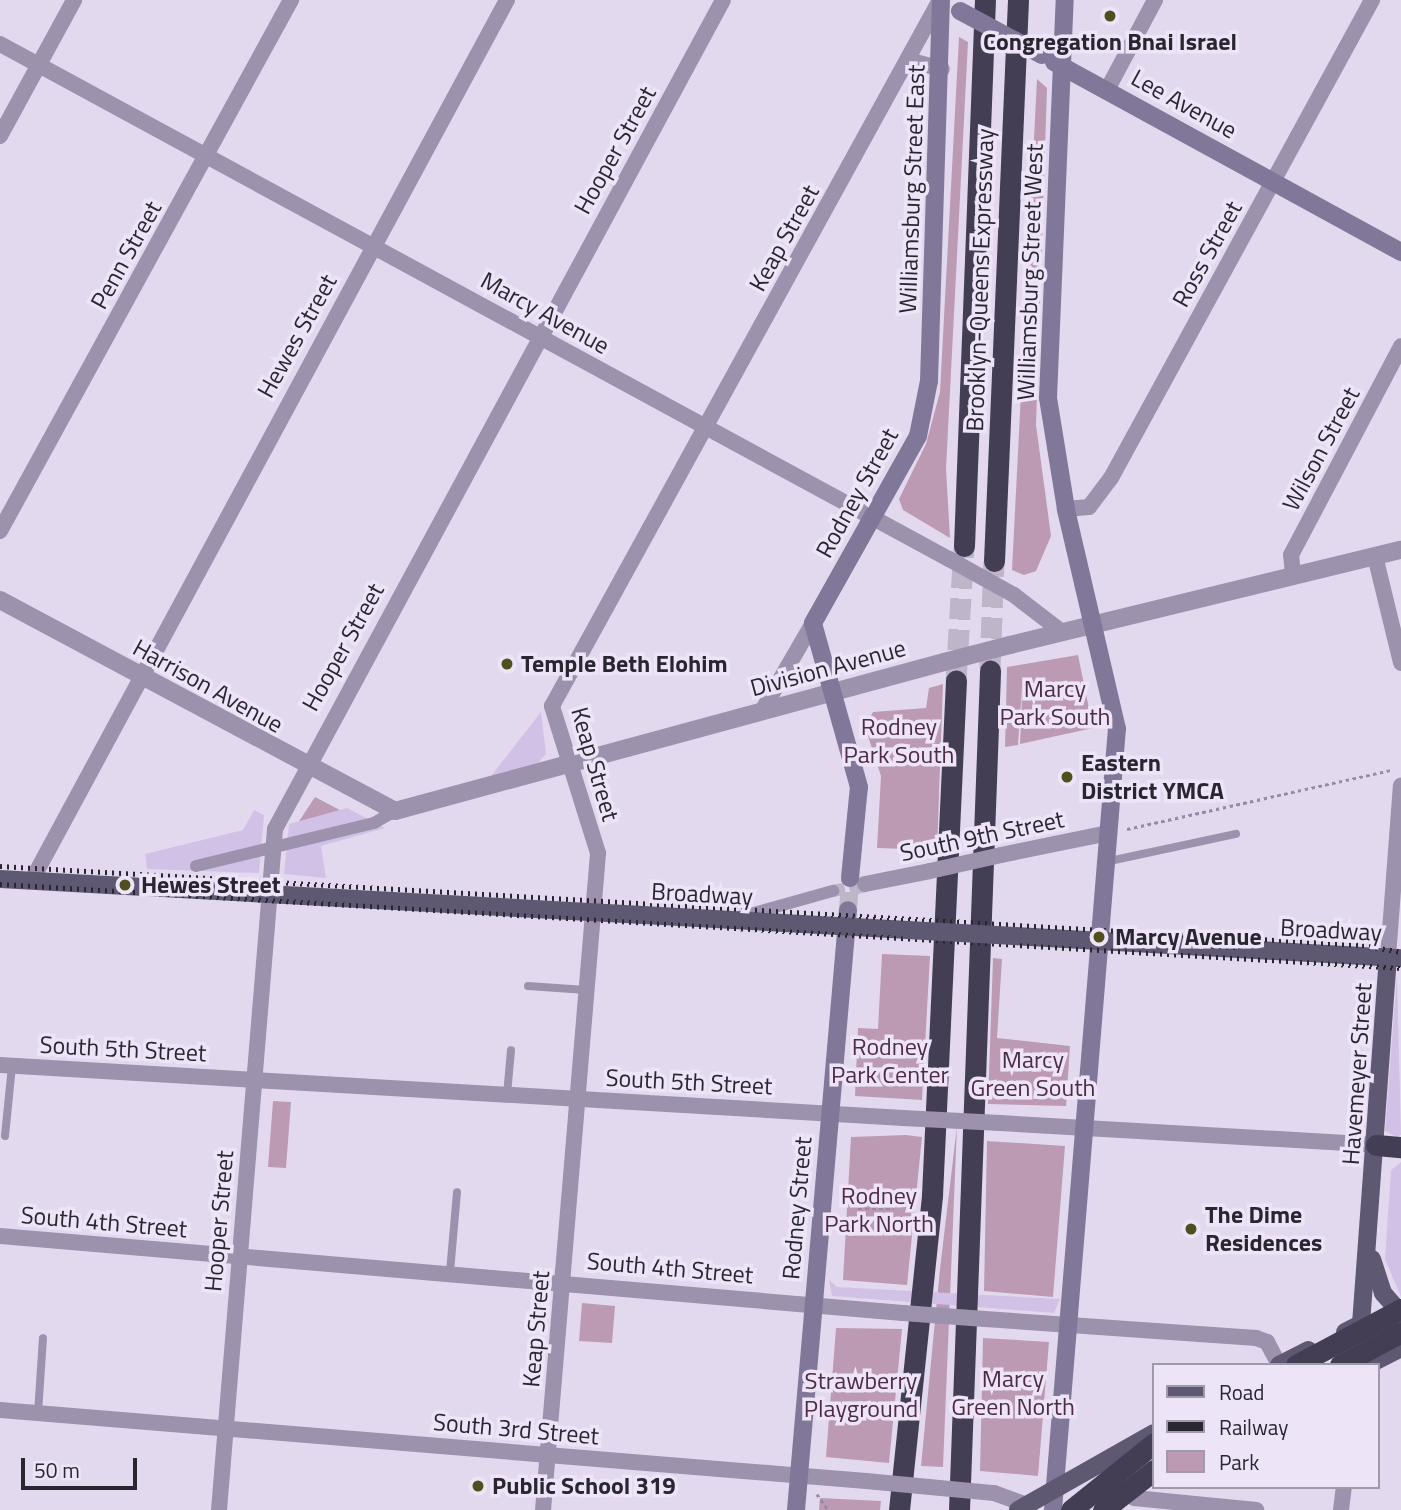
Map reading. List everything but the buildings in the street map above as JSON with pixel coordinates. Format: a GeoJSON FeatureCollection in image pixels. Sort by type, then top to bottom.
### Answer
{"type":"FeatureCollection","features":[{"type":"Feature","properties":{"kind":"highway","name":"Brooklyn-Queens Expressway"},"geometry":{"type":"LineString","coordinates":[[957,552],[985,0]]}},
{"type":"Feature","properties":{"kind":"highway","name":"Brooklyn-Queens Expressway"},"geometry":{"type":"LineString","coordinates":[[994,561],[1018,0]]}},
{"type":"Feature","properties":{"kind":"highway"},"geometry":{"type":"LineString","coordinates":[[959,1510],[990,671]]}},
{"type":"Feature","properties":{"kind":"highway"},"geometry":{"type":"LineString","coordinates":[[899,1510],[933,1185],[956,681]]}},
{"type":"Feature","properties":{"kind":"highway"},"geometry":{"type":"LineString","coordinates":[[1376,1145],[1401,1147]]}},
{"type":"Feature","properties":{"kind":"highway"},"geometry":{"type":"LineString","coordinates":[[1300,1363],[1401,1311]]}},
{"type":"Feature","properties":{"kind":"highway"},"geometry":{"type":"LineString","coordinates":[[1344,1363],[1401,1332]]}},
{"type":"Feature","properties":{"kind":"highway"},"geometry":{"type":"LineString","coordinates":[[1071,1510],[1152,1445]]}},
{"type":"Feature","properties":{"kind":"highway"},"geometry":{"type":"LineString","coordinates":[[1103,1510],[1152,1472]]}},
{"type":"Feature","properties":{"kind":"main road","name":"Lee Avenue"},"geometry":{"type":"LineString","coordinates":[[942,0],[1401,252]]}},
{"type":"Feature","properties":{"kind":"main road","name":"Williamsburg Street East"},"geometry":{"type":"LineString","coordinates":[[929,381],[942,69],[942,0]]}},
{"type":"Feature","properties":{"kind":"main road","name":"Williamsburg Street West"},"geometry":{"type":"LineString","coordinates":[[1065,0],[1048,398],[1066,509],[1092,625]]}},
{"type":"Feature","properties":{"kind":"main road","name":"Rodney Street"},"geometry":{"type":"LineString","coordinates":[[813,623],[918,436],[929,381]]}},
{"type":"Feature","properties":{"kind":"main road"},"geometry":{"type":"LineString","coordinates":[[813,623],[859,787],[858,881]]}},
{"type":"Feature","properties":{"kind":"main road"},"geometry":{"type":"LineString","coordinates":[[1053,1510],[1096,941],[1117,729],[1092,625]]}},
{"type":"Feature","properties":{"kind":"main road","name":"Broadway"},"geometry":{"type":"LineString","coordinates":[[0,878],[731,919],[847,918],[908,930],[1395,958]]}},
{"type":"Feature","properties":{"kind":"main road","name":"Rodney Street"},"geometry":{"type":"LineString","coordinates":[[796,1510],[847,918]]}},
{"type":"Feature","properties":{"kind":"main road","name":"Havemeyer Street"},"geometry":{"type":"LineString","coordinates":[[1361,1324],[1395,958]]}},
{"type":"Feature","properties":{"kind":"main road"},"geometry":{"type":"LineString","coordinates":[[1369,1245],[1383,1293],[1401,1311]]}},
{"type":"Feature","properties":{"kind":"main road"},"geometry":{"type":"LineString","coordinates":[[1283,1363],[1361,1324]]}},
{"type":"Feature","properties":{"kind":"main road"},"geometry":{"type":"LineString","coordinates":[[1371,1363],[1401,1349]]}},
{"type":"Feature","properties":{"kind":"main road"},"geometry":{"type":"LineString","coordinates":[[1026,1508],[1055,1488],[1152,1434]]}},
{"type":"Feature","properties":{"kind":"main road"},"geometry":{"type":"LineString","coordinates":[[1127,1504],[1152,1485]]}},
{"type":"Feature","properties":{"kind":"street"},"geometry":{"type":"LineString","coordinates":[[0,136],[74,0]]}},
{"type":"Feature","properties":{"kind":"street","name":"Penn Street"},"geometry":{"type":"LineString","coordinates":[[0,531],[291,0]]}},
{"type":"Feature","properties":{"kind":"street","name":"Hewes Street"},"geometry":{"type":"LineString","coordinates":[[32,880],[138,675],[507,0]]}},
{"type":"Feature","properties":{"kind":"street","name":"Hooper Street"},"geometry":{"type":"LineString","coordinates":[[219,1510],[273,846],[304,767],[723,0]]}},
{"type":"Feature","properties":{"kind":"street","name":"Keap Street"},"geometry":{"type":"LineString","coordinates":[[543,1510],[598,853],[552,706],[942,0]]}},
{"type":"Feature","properties":{"kind":"street"},"geometry":{"type":"LineString","coordinates":[[1107,90],[1155,0]]}},
{"type":"Feature","properties":{"kind":"street","name":"Ross Street"},"geometry":{"type":"LineString","coordinates":[[1066,509],[1089,507],[1111,478],[1372,0]]}},
{"type":"Feature","properties":{"kind":"street","name":"Marcy Avenue"},"geometry":{"type":"LineString","coordinates":[[0,44],[872,519],[957,552],[1062,632]]}},
{"type":"Feature","properties":{"kind":"street"},"geometry":{"type":"LineString","coordinates":[[908,60],[942,69]]}},
{"type":"Feature","properties":{"kind":"street","name":"Wilson Street"},"geometry":{"type":"LineString","coordinates":[[1293,576],[1292,555],[1401,346]]}},
{"type":"Feature","properties":{"kind":"street","name":"Division Avenue"},"geometry":{"type":"LineString","coordinates":[[273,846],[374,824],[395,811],[944,662],[1401,550]]}},
{"type":"Feature","properties":{"kind":"street"},"geometry":{"type":"LineString","coordinates":[[1375,556],[1401,663]]}},
{"type":"Feature","properties":{"kind":"street","name":"Harrison Avenue"},"geometry":{"type":"LineString","coordinates":[[0,600],[304,767],[395,811]]}},
{"type":"Feature","properties":{"kind":"street","name":"Rodney Street"},"geometry":{"type":"LineString","coordinates":[[762,711],[813,623]]}},
{"type":"Feature","properties":{"kind":"street","name":"Havemeyer Street"},"geometry":{"type":"LineString","coordinates":[[1395,958],[1401,785]]}},
{"type":"Feature","properties":{"kind":"street","name":"South 9th Street"},"geometry":{"type":"LineString","coordinates":[[858,881],[930,871],[1108,833]]}},
{"type":"Feature","properties":{"kind":"street"},"geometry":{"type":"LineString","coordinates":[[196,866],[273,846]]}},
{"type":"Feature","properties":{"kind":"street"},"geometry":{"type":"LineString","coordinates":[[731,919],[833,891]]}},
{"type":"Feature","properties":{"kind":"street","name":"South 5th Street"},"geometry":{"type":"LineString","coordinates":[[6,1065],[1376,1145]]}},
{"type":"Feature","properties":{"kind":"street","name":"South 4th Street"},"geometry":{"type":"LineString","coordinates":[[0,1236],[450,1272],[903,1313],[1256,1338],[1267,1342],[1278,1363]]}},
{"type":"Feature","properties":{"kind":"street","name":"Havemeyer Street"},"geometry":{"type":"LineString","coordinates":[[1356,1363],[1361,1324]]}},
{"type":"Feature","properties":{"kind":"street","name":"South 3rd Street"},"geometry":{"type":"LineString","coordinates":[[0,1410],[994,1493],[1026,1508]]}},
{"type":"Feature","properties":{"kind":"street"},"geometry":{"type":"LineString","coordinates":[[1341,1510],[1344,1489]]}},
{"type":"Feature","properties":{"kind":"street"},"geometry":{"type":"LineString","coordinates":[[1127,1504],[1256,1510]]}},
{"type":"Feature","properties":{"kind":"lane"},"geometry":{"type":"LineString","coordinates":[[1105,862],[1236,834]]}},
{"type":"Feature","properties":{"kind":"lane"},"geometry":{"type":"LineString","coordinates":[[528,986],[586,990]]}},
{"type":"Feature","properties":{"kind":"lane"},"geometry":{"type":"LineString","coordinates":[[508,1094],[511,1050]]}},
{"type":"Feature","properties":{"kind":"lane"},"geometry":{"type":"LineString","coordinates":[[5,1136],[6,1065]]}},
{"type":"Feature","properties":{"kind":"lane"},"geometry":{"type":"LineString","coordinates":[[450,1272],[457,1192]]}},
{"type":"Feature","properties":{"kind":"lane"},"geometry":{"type":"LineString","coordinates":[[38,1413],[43,1338]]}},
{"type":"Feature","properties":{"kind":"path"},"geometry":{"type":"LineString","coordinates":[[1108,833],[1390,770]]}},
{"type":"Feature","properties":{"kind":"path"},"geometry":{"type":"LineString","coordinates":[[859,1210],[891,1211]]}},
{"type":"Feature","properties":{"kind":"path"},"geometry":{"type":"LineString","coordinates":[[817,1494],[828,1510]]}},
{"type":"Feature","properties":{"kind":"green space"},"geometry":{"type":"Polygon","coordinates":[[[959,37],[968,42],[946,469],[950,538],[903,510],[899,499],[926,444],[940,392],[959,37]]]}},
{"type":"Feature","properties":{"kind":"green space"},"geometry":{"type":"Polygon","coordinates":[[[1037,79],[1047,88],[1036,425],[1051,536],[1036,571],[1024,575],[1012,570],[1037,79]]]}},
{"type":"Feature","properties":{"kind":"green space","name":"Marcy Park South"},"geometry":{"type":"Polygon","coordinates":[[[1078,655],[1093,728],[1020,744],[1023,673],[1018,745],[1005,747],[1007,667],[1078,655]]]}},
{"type":"Feature","properties":{"kind":"green space","name":"Rodney Park South"},"geometry":{"type":"Polygon","coordinates":[[[943,684],[937,850],[877,848],[881,776],[865,727],[873,712],[926,708],[929,688],[943,684]]]}},
{"type":"Feature","properties":{"kind":"green space"},"geometry":{"type":"Polygon","coordinates":[[[315,797],[357,819],[296,826],[315,797]]]}},
{"type":"Feature","properties":{"kind":"green space","name":"Rodney Park Center"},"geometry":{"type":"Polygon","coordinates":[[[882,954],[930,956],[922,1100],[855,1096],[858,1028],[878,1029],[882,954]]]}},
{"type":"Feature","properties":{"kind":"green space","name":"Marcy Green South"},"geometry":{"type":"Polygon","coordinates":[[[993,958],[1002,959],[997,1038],[1070,1046],[1066,1106],[988,1104],[993,958]]]}},
{"type":"Feature","properties":{"kind":"green space"},"geometry":{"type":"Polygon","coordinates":[[[273,1101],[291,1102],[286,1168],[268,1167],[273,1101]]]}},
{"type":"Feature","properties":{"kind":"green space"},"geometry":{"type":"Polygon","coordinates":[[[957,1126],[943,1467],[921,1466],[940,1269],[957,1126]]]}},
{"type":"Feature","properties":{"kind":"green space","name":"Rodney Park North"},"geometry":{"type":"Polygon","coordinates":[[[851,1137],[922,1137],[907,1285],[843,1280],[851,1137]]]}},
{"type":"Feature","properties":{"kind":"green space"},"geometry":{"type":"Polygon","coordinates":[[[987,1141],[1065,1146],[1053,1297],[984,1291],[987,1141]]]}},
{"type":"Feature","properties":{"kind":"green space"},"geometry":{"type":"Polygon","coordinates":[[[582,1303],[615,1306],[612,1343],[579,1341],[582,1303]]]}},
{"type":"Feature","properties":{"kind":"green space","name":"Strawberry Playground"},"geometry":{"type":"Polygon","coordinates":[[[836,1328],[902,1329],[889,1463],[826,1457],[836,1328]]]}},
{"type":"Feature","properties":{"kind":"green space","name":"Marcy Green North"},"geometry":{"type":"Polygon","coordinates":[[[983,1338],[1049,1342],[1038,1476],[980,1471],[983,1338]]]}},
{"type":"Feature","properties":{"kind":"green space"},"geometry":{"type":"Polygon","coordinates":[[[820,1498],[881,1501],[880,1510],[819,1510],[820,1498]]]}},
{"type":"Feature","properties":{"kind":"shaded area"},"geometry":{"type":"Polygon","coordinates":[[[541,712],[546,754],[538,763],[491,776],[541,712]]]}},
{"type":"Feature","properties":{"kind":"shaded area"},"geometry":{"type":"Polygon","coordinates":[[[347,808],[385,828],[321,846],[326,878],[284,874],[289,824],[347,808]]]}},
{"type":"Feature","properties":{"kind":"shaded area"},"geometry":{"type":"Polygon","coordinates":[[[254,810],[264,815],[259,873],[147,869],[145,854],[243,830],[254,810]]]}},
{"type":"Feature","properties":{"kind":"shaded area"},"geometry":{"type":"Polygon","coordinates":[[[1397,974],[1401,1135],[1397,1137],[1385,1131],[1397,974]]]}},
{"type":"Feature","properties":{"kind":"shaded area"},"geometry":{"type":"Polygon","coordinates":[[[1401,1162],[1401,1297],[1385,1259],[1391,1170],[1401,1162]]]}},
{"type":"Feature","properties":{"kind":"shaded area"},"geometry":{"type":"Polygon","coordinates":[[[829,1280],[837,1287],[1060,1299],[1054,1313],[832,1296],[829,1280]]]}},
{"type":"Feature","properties":{"kind":"tunnel"},"geometry":{"type":"LineString","coordinates":[[956,681],[964,548]]}},
{"type":"Feature","properties":{"kind":"tunnel"},"geometry":{"type":"LineString","coordinates":[[990,669],[994,561]]}},
{"type":"Feature","properties":{"kind":"tunnel"},"geometry":{"type":"LineString","coordinates":[[848,910],[850,878]]}},
{"type":"Feature","properties":{"kind":"tunnel"},"geometry":{"type":"LineString","coordinates":[[849,888],[865,884]]}},
{"type":"Feature","properties":{"kind":"tunnel"},"geometry":{"type":"LineString","coordinates":[[833,891],[849,888]]}},
{"type":"Feature","properties":{"kind":"railway"},"geometry":{"type":"LineString","coordinates":[[0,866],[1362,945],[1401,952]]}},
{"type":"Feature","properties":{"kind":"railway"},"geometry":{"type":"LineString","coordinates":[[0,884],[1401,968]]}},
{"type":"Feature","properties":{"kind":"railway"},"geometry":{"type":"LineString","coordinates":[[1184,944],[1237,947]]}},
{"type":"Feature","properties":{"kind":"place","name":"Congregation Bnai Israel"},"geometry":{"type":"Point","coordinates":[1110,16]}},
{"type":"Feature","properties":{"kind":"place","name":"Temple Beth Elohim"},"geometry":{"type":"Point","coordinates":[507,664]}},
{"type":"Feature","properties":{"kind":"place","name":"Eastern District YMCA"},"geometry":{"type":"Point","coordinates":[1067,777]}},
{"type":"Feature","properties":{"kind":"place","name":"Hewes Street"},"geometry":{"type":"Point","coordinates":[125,885]}},
{"type":"Feature","properties":{"kind":"place","name":"Marcy Avenue"},"geometry":{"type":"Point","coordinates":[1099,937]}},
{"type":"Feature","properties":{"kind":"place","name":"The Dime Residences"},"geometry":{"type":"Point","coordinates":[1191,1229]}},
{"type":"Feature","properties":{"kind":"place","name":"Public School 319"},"geometry":{"type":"Point","coordinates":[478,1486]}}]}
